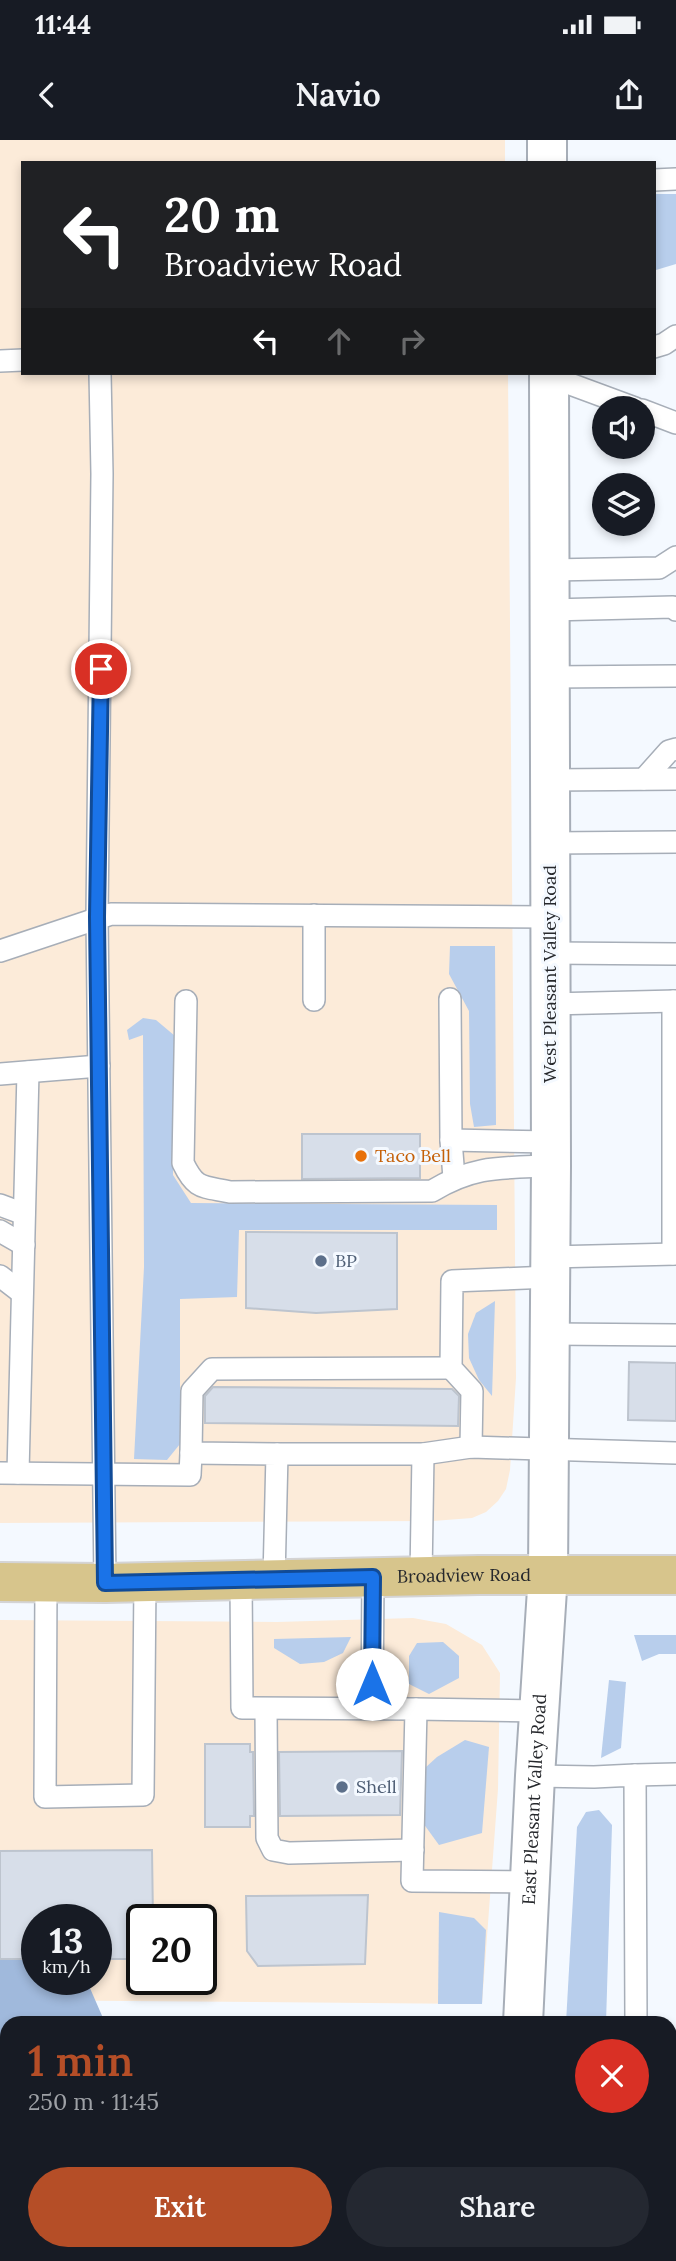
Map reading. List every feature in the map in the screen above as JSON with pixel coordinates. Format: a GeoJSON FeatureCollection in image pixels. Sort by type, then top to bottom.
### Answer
{"type":"FeatureCollection","features":[{"type":"Feature","properties":{"kind":"main road"},"geometry":{"type":"LineString","coordinates":[[547,140],[547,161]]}},
{"type":"Feature","properties":{"kind":"main road","name":"West Pleasant Valley Road"},"geometry":{"type":"LineString","coordinates":[[548,1574],[551,1154],[549,375]]}},
{"type":"Feature","properties":{"kind":"main road","name":"Broadview Road"},"geometry":{"type":"LineString","coordinates":[[0,1582],[105,1583],[548,1574],[676,1575]]}},
{"type":"Feature","properties":{"kind":"main road","name":"East Pleasant Valley Road"},"geometry":{"type":"LineString","coordinates":[[523,2016],[548,1574]]}},
{"type":"Feature","properties":{"kind":"lane"},"geometry":{"type":"LineString","coordinates":[[656,180],[676,179]]}},
{"type":"Feature","properties":{"kind":"lane"},"geometry":{"type":"LineString","coordinates":[[656,346],[676,336]]}},
{"type":"Feature","properties":{"kind":"lane"},"geometry":{"type":"LineString","coordinates":[[0,361],[21,360]]}},
{"type":"Feature","properties":{"kind":"lane"},"geometry":{"type":"LineString","coordinates":[[100,375],[102,474],[97,917],[105,1583]]}},
{"type":"Feature","properties":{"kind":"lane"},"geometry":{"type":"LineString","coordinates":[[551,375],[599,396]]}},
{"type":"Feature","properties":{"kind":"lane"},"geometry":{"type":"LineString","coordinates":[[655,415],[676,423]]}},
{"type":"Feature","properties":{"kind":"lane"},"geometry":{"type":"LineString","coordinates":[[551,570],[659,569],[676,557]]}},
{"type":"Feature","properties":{"kind":"lane"},"geometry":{"type":"LineString","coordinates":[[550,610],[673,607],[676,610]]}},
{"type":"Feature","properties":{"kind":"lane"},"geometry":{"type":"LineString","coordinates":[[550,677],[676,676]]}},
{"type":"Feature","properties":{"kind":"lane"},"geometry":{"type":"LineString","coordinates":[[644,779],[669,751],[676,748]]}},
{"type":"Feature","properties":{"kind":"lane"},"geometry":{"type":"LineString","coordinates":[[550,780],[676,779]]}},
{"type":"Feature","properties":{"kind":"lane"},"geometry":{"type":"LineString","coordinates":[[550,843],[676,842]]}},
{"type":"Feature","properties":{"kind":"lane"},"geometry":{"type":"LineString","coordinates":[[0,951],[97,917],[133,913],[314,915],[550,935],[676,954]]}},
{"type":"Feature","properties":{"kind":"lane"},"geometry":{"type":"LineString","coordinates":[[314,915],[314,1000]]}},
{"type":"Feature","properties":{"kind":"lane"},"geometry":{"type":"LineString","coordinates":[[450,999],[453,1087],[451,1140],[454,1178]]}},
{"type":"Feature","properties":{"kind":"lane"},"geometry":{"type":"LineString","coordinates":[[186,1001],[183,1163],[192,1181],[230,1192],[432,1191],[454,1178],[551,1154]]}},
{"type":"Feature","properties":{"kind":"lane"},"geometry":{"type":"LineString","coordinates":[[471,1447],[472,1391],[451,1368],[452,1281],[674,1254],[674,1001],[550,1004]]}},
{"type":"Feature","properties":{"kind":"lane"},"geometry":{"type":"LineString","coordinates":[[0,1074],[99,1066]]}},
{"type":"Feature","properties":{"kind":"lane"},"geometry":{"type":"LineString","coordinates":[[28,1073],[22,1293],[9,1473],[191,1475],[192,1391],[212,1369],[451,1368]]}},
{"type":"Feature","properties":{"kind":"lane"},"geometry":{"type":"LineString","coordinates":[[451,1140],[551,1154]]}},
{"type":"Feature","properties":{"kind":"lane"},"geometry":{"type":"LineString","coordinates":[[0,1205],[24,1214]]}},
{"type":"Feature","properties":{"kind":"lane"},"geometry":{"type":"LineString","coordinates":[[0,1231],[24,1245]]}},
{"type":"Feature","properties":{"kind":"lane"},"geometry":{"type":"LineString","coordinates":[[0,1276],[22,1293]]}},
{"type":"Feature","properties":{"kind":"lane"},"geometry":{"type":"LineString","coordinates":[[550,1334],[676,1335]]}},
{"type":"Feature","properties":{"kind":"lane"},"geometry":{"type":"LineString","coordinates":[[191,1453],[423,1454],[471,1447],[676,1453]]}},
{"type":"Feature","properties":{"kind":"lane"},"geometry":{"type":"LineString","coordinates":[[277,1454],[242,1708],[539,1711]]}},
{"type":"Feature","properties":{"kind":"lane"},"geometry":{"type":"LineString","coordinates":[[421,1577],[423,1454]]}},
{"type":"Feature","properties":{"kind":"lane"},"geometry":{"type":"LineString","coordinates":[[372,1709],[373,1577]]}},
{"type":"Feature","properties":{"kind":"lane"},"geometry":{"type":"LineString","coordinates":[[46,1582],[45,1797],[143,1795],[145,1581]]}},
{"type":"Feature","properties":{"kind":"lane"},"geometry":{"type":"LineString","coordinates":[[416,1709],[412,1881],[531,1882]]}},
{"type":"Feature","properties":{"kind":"lane"},"geometry":{"type":"LineString","coordinates":[[266,1710],[267,1838],[273,1850],[289,1853],[412,1850]]}},
{"type":"Feature","properties":{"kind":"lane"},"geometry":{"type":"LineString","coordinates":[[535,1776],[676,1774]]}},
{"type":"Feature","properties":{"kind":"lane"},"geometry":{"type":"LineString","coordinates":[[635,1775],[636,2016]]}},
{"type":"Feature","properties":{"kind":"shaded area"},"geometry":{"type":"Polygon","coordinates":[[[0,140],[505,140],[505,161],[21,161],[21,375],[508,375],[516,1378],[510,1470],[506,1489],[486,1512],[472,1518],[433,1521],[0,1523],[0,140]]]}},
{"type":"Feature","properties":{"kind":"shaded area"},"geometry":{"type":"Polygon","coordinates":[[[656,194],[676,194],[676,264],[656,270],[656,194]]]}},
{"type":"Feature","properties":{"kind":"shaded area"},"geometry":{"type":"Polygon","coordinates":[[[450,946],[495,946],[496,1125],[474,1127],[470,1104],[469,1011],[449,974],[450,946]]]}},
{"type":"Feature","properties":{"kind":"shaded area"},"geometry":{"type":"Polygon","coordinates":[[[143,1018],[156,1020],[175,1036],[173,1175],[191,1203],[497,1205],[497,1230],[239,1230],[237,1297],[180,1299],[180,1444],[167,1460],[134,1459],[144,1267],[143,1035],[129,1040],[127,1030],[143,1018]]]}},
{"type":"Feature","properties":{"kind":"shaded area"},"geometry":{"type":"Polygon","coordinates":[[[495,1301],[492,1396],[479,1380],[469,1358],[468,1334],[476,1313],[495,1301]]]}},
{"type":"Feature","properties":{"kind":"shaded area"},"geometry":{"type":"Polygon","coordinates":[[[413,1618],[446,1624],[482,1645],[500,1673],[498,1789],[482,2004],[0,2000],[0,1620],[277,1622],[413,1618]]]}},
{"type":"Feature","properties":{"kind":"shaded area"},"geometry":{"type":"Polygon","coordinates":[[[634,1635],[676,1635],[676,1654],[659,1654],[642,1661],[634,1635]]]}},
{"type":"Feature","properties":{"kind":"shaded area"},"geometry":{"type":"Polygon","coordinates":[[[351,1637],[343,1653],[324,1662],[300,1664],[274,1648],[274,1639],[351,1637]]]}},
{"type":"Feature","properties":{"kind":"shaded area"},"geometry":{"type":"Polygon","coordinates":[[[443,1642],[459,1656],[459,1678],[429,1694],[409,1684],[409,1656],[417,1643],[443,1642]]]}},
{"type":"Feature","properties":{"kind":"shaded area"},"geometry":{"type":"Polygon","coordinates":[[[609,1680],[626,1682],[621,1748],[601,1758],[609,1680]]]}},
{"type":"Feature","properties":{"kind":"shaded area"},"geometry":{"type":"Polygon","coordinates":[[[465,1740],[489,1747],[482,1833],[439,1845],[423,1823],[425,1768],[437,1757],[465,1740]]]}},
{"type":"Feature","properties":{"kind":"shaded area"},"geometry":{"type":"Polygon","coordinates":[[[599,1810],[612,1825],[606,2016],[566,2016],[577,1827],[586,1812],[599,1810]]]}},
{"type":"Feature","properties":{"kind":"shaded area"},"geometry":{"type":"Polygon","coordinates":[[[439,1912],[474,1918],[486,1930],[482,2004],[438,2004],[439,1912]]]}},
{"type":"Feature","properties":{"kind":"shaded area"},"geometry":{"type":"Polygon","coordinates":[[[0,1942],[21,1947],[21,1995],[93,1995],[102,2016],[0,2016],[0,1942]]]}},
{"type":"Feature","properties":{"kind":"building","name":"Taco Bell"},"geometry":{"type":"Polygon","coordinates":[[[302,1134],[420,1134],[420,1178],[302,1179],[302,1134]]]}},
{"type":"Feature","properties":{"kind":"building"},"geometry":{"type":"Polygon","coordinates":[[[246,1232],[397,1233],[397,1309],[316,1313],[246,1308],[246,1232]]]}},
{"type":"Feature","properties":{"kind":"building"},"geometry":{"type":"Polygon","coordinates":[[[629,1362],[676,1363],[676,1421],[628,1420],[629,1362]]]}},
{"type":"Feature","properties":{"kind":"building"},"geometry":{"type":"Polygon","coordinates":[[[213,1387],[452,1389],[459,1396],[458,1426],[205,1423],[205,1396],[213,1387]]]}},
{"type":"Feature","properties":{"kind":"building"},"geometry":{"type":"Polygon","coordinates":[[[205,1744],[250,1744],[250,1752],[253,1752],[254,1816],[250,1816],[250,1827],[205,1827],[205,1744]]]}},
{"type":"Feature","properties":{"kind":"building"},"geometry":{"type":"Polygon","coordinates":[[[402,1751],[400,1815],[280,1816],[279,1752],[402,1751]]]}},
{"type":"Feature","properties":{"kind":"building"},"geometry":{"type":"Polygon","coordinates":[[[152,1850],[153,1904],[126,1904],[126,1959],[112,1959],[112,1904],[21,1904],[21,1959],[0,1959],[0,1851],[152,1850]]]}},
{"type":"Feature","properties":{"kind":"building"},"geometry":{"type":"Polygon","coordinates":[[[368,1895],[365,1964],[258,1966],[247,1951],[246,1896],[368,1895]]]}},
{"type":"Feature","properties":{"kind":"place","name":"Taco Bell"},"geometry":{"type":"Point","coordinates":[361,1156]}},
{"type":"Feature","properties":{"kind":"place","name":"BP"},"geometry":{"type":"Point","coordinates":[321,1261]}},
{"type":"Feature","properties":{"kind":"place","name":"Shell"},"geometry":{"type":"Point","coordinates":[342,1787]}},
{"type":"Feature","properties":{"kind":"route"},"geometry":{"type":"LineString","coordinates":[[101,669],[97,917],[105,1583],[373,1577],[372,1684]]}}]}
